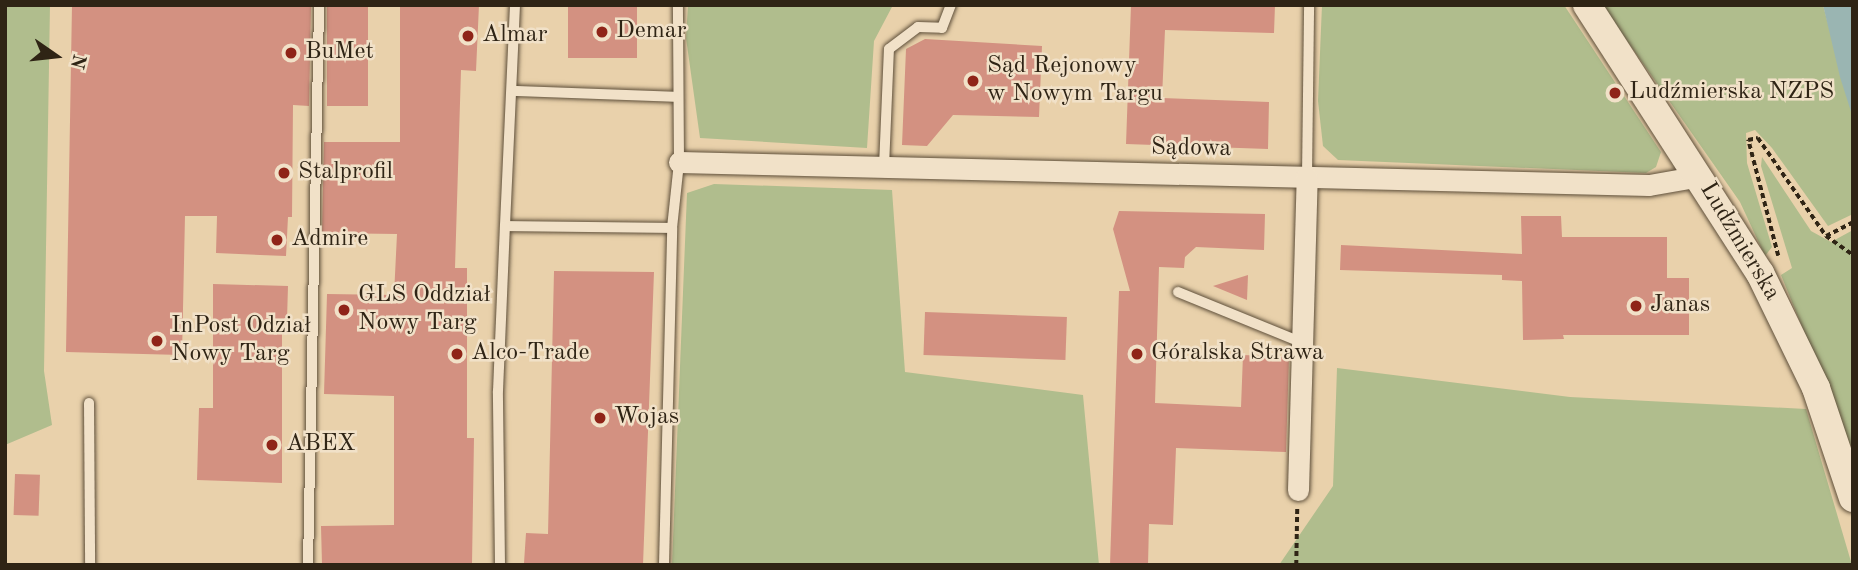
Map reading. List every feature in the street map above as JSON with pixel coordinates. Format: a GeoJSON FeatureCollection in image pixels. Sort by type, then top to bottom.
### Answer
{"type":"FeatureCollection","features":[{"type":"Feature","properties":{"kind":"main road","name":"Ludźmierska"},"geometry":{"type":"LineString","coordinates":[[1587,5],[1700,176],[1760,273],[1816,388],[1853,498]]}},
{"type":"Feature","properties":{"kind":"street","name":"Sądowa"},"geometry":{"type":"LineString","coordinates":[[679,162],[1649,185],[1700,176]]}},
{"type":"Feature","properties":{"kind":"street"},"geometry":{"type":"LineString","coordinates":[[1298,490],[1306,344],[1307,177]]}},
{"type":"Feature","properties":{"kind":"lane"},"geometry":{"type":"LineString","coordinates":[[308,565],[319,5]]}},
{"type":"Feature","properties":{"kind":"lane"},"geometry":{"type":"LineString","coordinates":[[500,565],[498,391],[505,226],[515,91],[515,5]]}},
{"type":"Feature","properties":{"kind":"lane"},"geometry":{"type":"LineString","coordinates":[[664,565],[672,228],[679,162],[676,97],[678,5]]}},
{"type":"Feature","properties":{"kind":"lane"},"geometry":{"type":"LineString","coordinates":[[884,167],[889,49],[918,27],[942,28],[951,5]]}},
{"type":"Feature","properties":{"kind":"lane"},"geometry":{"type":"LineString","coordinates":[[1307,177],[1309,5]]}},
{"type":"Feature","properties":{"kind":"lane"},"geometry":{"type":"LineString","coordinates":[[515,91],[676,97]]}},
{"type":"Feature","properties":{"kind":"lane"},"geometry":{"type":"LineString","coordinates":[[505,226],[672,228]]}},
{"type":"Feature","properties":{"kind":"lane"},"geometry":{"type":"LineString","coordinates":[[1178,292],[1306,344]]}},
{"type":"Feature","properties":{"kind":"lane"},"geometry":{"type":"LineString","coordinates":[[89,403],[90,565]]}},
{"type":"Feature","properties":{"kind":"path"},"geometry":{"type":"LineString","coordinates":[[1760,273],[1777,269],[1778,250],[1748,140],[1758,138],[1826,236],[1853,255]]}},
{"type":"Feature","properties":{"kind":"path"},"geometry":{"type":"LineString","coordinates":[[1826,236],[1852,222]]}},
{"type":"Feature","properties":{"kind":"path"},"geometry":{"type":"LineString","coordinates":[[1296,565],[1298,490]]}},
{"type":"Feature","properties":{"kind":"green space"},"geometry":{"type":"Polygon","coordinates":[[[5,5],[50,5],[44,371],[52,425],[5,445],[5,5]]]}},
{"type":"Feature","properties":{"kind":"green space"},"geometry":{"type":"Polygon","coordinates":[[[688,5],[893,5],[874,41],[867,148],[700,138],[686,38],[688,5]]]}},
{"type":"Feature","properties":{"kind":"green space"},"geometry":{"type":"Polygon","coordinates":[[[1322,5],[1564,5],[1661,152],[1656,167],[1646,173],[1338,160],[1323,146],[1318,101],[1322,5]]]}},
{"type":"Feature","properties":{"kind":"green space"},"geometry":{"type":"Polygon","coordinates":[[[1602,5],[1823,5],[1853,118],[1853,214],[1828,226],[1772,148],[1755,130],[1746,133],[1747,163],[1772,247],[1765,256],[1740,202],[1602,5]]]}},
{"type":"Feature","properties":{"kind":"green space"},"geometry":{"type":"Polygon","coordinates":[[[1762,157],[1811,231],[1831,242],[1853,230],[1853,452],[1781,275],[1792,268],[1761,166],[1762,157]]]}},
{"type":"Feature","properties":{"kind":"green space"},"geometry":{"type":"Polygon","coordinates":[[[714,184],[892,190],[905,372],[1083,395],[1099,565],[672,565],[687,193],[714,184]]]}},
{"type":"Feature","properties":{"kind":"green space"},"geometry":{"type":"Polygon","coordinates":[[[1337,368],[1570,397],[1806,409],[1852,565],[1279,565],[1333,486],[1337,368]]]}},
{"type":"Feature","properties":{"kind":"water"},"geometry":{"type":"Polygon","coordinates":[[[1823,5],[1853,5],[1853,118],[1840,77],[1823,5]]]}},
{"type":"Feature","properties":{"kind":"building"},"geometry":{"type":"Polygon","coordinates":[[[72,5],[311,5],[309,106],[293,105],[292,217],[288,217],[286,256],[216,253],[217,216],[185,216],[182,355],[66,352],[72,5]]]}},
{"type":"Feature","properties":{"kind":"building"},"geometry":{"type":"Polygon","coordinates":[[[327,5],[368,5],[368,106],[327,106],[327,5]]]}},
{"type":"Feature","properties":{"kind":"building"},"geometry":{"type":"Polygon","coordinates":[[[400,5],[479,5],[476,71],[461,70],[455,268],[467,268],[467,438],[474,438],[472,565],[322,565],[321,526],[394,525],[394,396],[324,394],[327,294],[394,295],[397,234],[322,233],[324,142],[400,142],[400,5]]]}},
{"type":"Feature","properties":{"kind":"building","name":"Demar"},"geometry":{"type":"Polygon","coordinates":[[[568,5],[637,5],[637,58],[568,58],[568,5]]]}},
{"type":"Feature","properties":{"kind":"building"},"geometry":{"type":"Polygon","coordinates":[[[1131,5],[1275,5],[1274,33],[1165,30],[1162,98],[1269,102],[1268,149],[1126,144],[1131,5]]]}},
{"type":"Feature","properties":{"kind":"building","name":"Sąd Rejonowy w Nowym Targu"},"geometry":{"type":"Polygon","coordinates":[[[925,39],[1042,46],[1039,117],[953,115],[927,146],[902,145],[906,49],[925,39]]]}},
{"type":"Feature","properties":{"kind":"building"},"geometry":{"type":"Polygon","coordinates":[[[1119,211],[1265,214],[1264,250],[1196,247],[1185,257],[1184,268],[1159,267],[1155,403],[1241,407],[1243,355],[1289,357],[1286,452],[1176,448],[1173,525],[1149,524],[1148,565],[1110,565],[1119,291],[1130,291],[1113,229],[1119,211]]]}},
{"type":"Feature","properties":{"kind":"building"},"geometry":{"type":"Polygon","coordinates":[[[1521,216],[1561,216],[1562,237],[1667,237],[1667,278],[1689,278],[1689,335],[1563,335],[1564,339],[1523,340],[1522,281],[1502,280],[1502,275],[1340,270],[1341,245],[1522,254],[1521,216]]]}},
{"type":"Feature","properties":{"kind":"building","name":"Wojas"},"geometry":{"type":"Polygon","coordinates":[[[554,271],[654,272],[643,565],[524,563],[526,533],[548,534],[554,271]]]}},
{"type":"Feature","properties":{"kind":"building"},"geometry":{"type":"Polygon","coordinates":[[[1248,275],[1247,300],[1213,286],[1248,275]]]}},
{"type":"Feature","properties":{"kind":"building"},"geometry":{"type":"Polygon","coordinates":[[[213,284],[288,286],[287,320],[282,320],[282,483],[197,480],[199,408],[213,408],[213,284]]]}},
{"type":"Feature","properties":{"kind":"building"},"geometry":{"type":"Polygon","coordinates":[[[925,312],[1067,317],[1065,360],[923,355],[925,312]]]}},
{"type":"Feature","properties":{"kind":"building"},"geometry":{"type":"Polygon","coordinates":[[[15,474],[40,475],[39,516],[14,515],[15,474]]]}},
{"type":"Feature","properties":{"kind":"place","name":"Demar"},"geometry":{"type":"Point","coordinates":[602,32]}},
{"type":"Feature","properties":{"kind":"place","name":"Almar"},"geometry":{"type":"Point","coordinates":[468,36]}},
{"type":"Feature","properties":{"kind":"place","name":"BuMet"},"geometry":{"type":"Point","coordinates":[291,53]}},
{"type":"Feature","properties":{"kind":"place","name":"Sąd Rejonowy w Nowym Targu"},"geometry":{"type":"Point","coordinates":[973,81]}},
{"type":"Feature","properties":{"kind":"place","name":"Ludźmierska NZPS"},"geometry":{"type":"Point","coordinates":[1615,93]}},
{"type":"Feature","properties":{"kind":"place","name":"Stalprofil"},"geometry":{"type":"Point","coordinates":[284,173]}},
{"type":"Feature","properties":{"kind":"place","name":"Admire"},"geometry":{"type":"Point","coordinates":[277,240]}},
{"type":"Feature","properties":{"kind":"place","name":"Janas"},"geometry":{"type":"Point","coordinates":[1636,306]}},
{"type":"Feature","properties":{"kind":"place","name":"GLS Oddział Nowy Targ"},"geometry":{"type":"Point","coordinates":[344,310]}},
{"type":"Feature","properties":{"kind":"place","name":"InPost Odział Nowy Targ"},"geometry":{"type":"Point","coordinates":[157,341]}},
{"type":"Feature","properties":{"kind":"place","name":"Alco-Trade"},"geometry":{"type":"Point","coordinates":[457,354]}},
{"type":"Feature","properties":{"kind":"place","name":"Góralska Strawa"},"geometry":{"type":"Point","coordinates":[1137,354]}},
{"type":"Feature","properties":{"kind":"place","name":"Wojas"},"geometry":{"type":"Point","coordinates":[600,418]}},
{"type":"Feature","properties":{"kind":"place","name":"ABEX"},"geometry":{"type":"Point","coordinates":[272,445]}}]}
